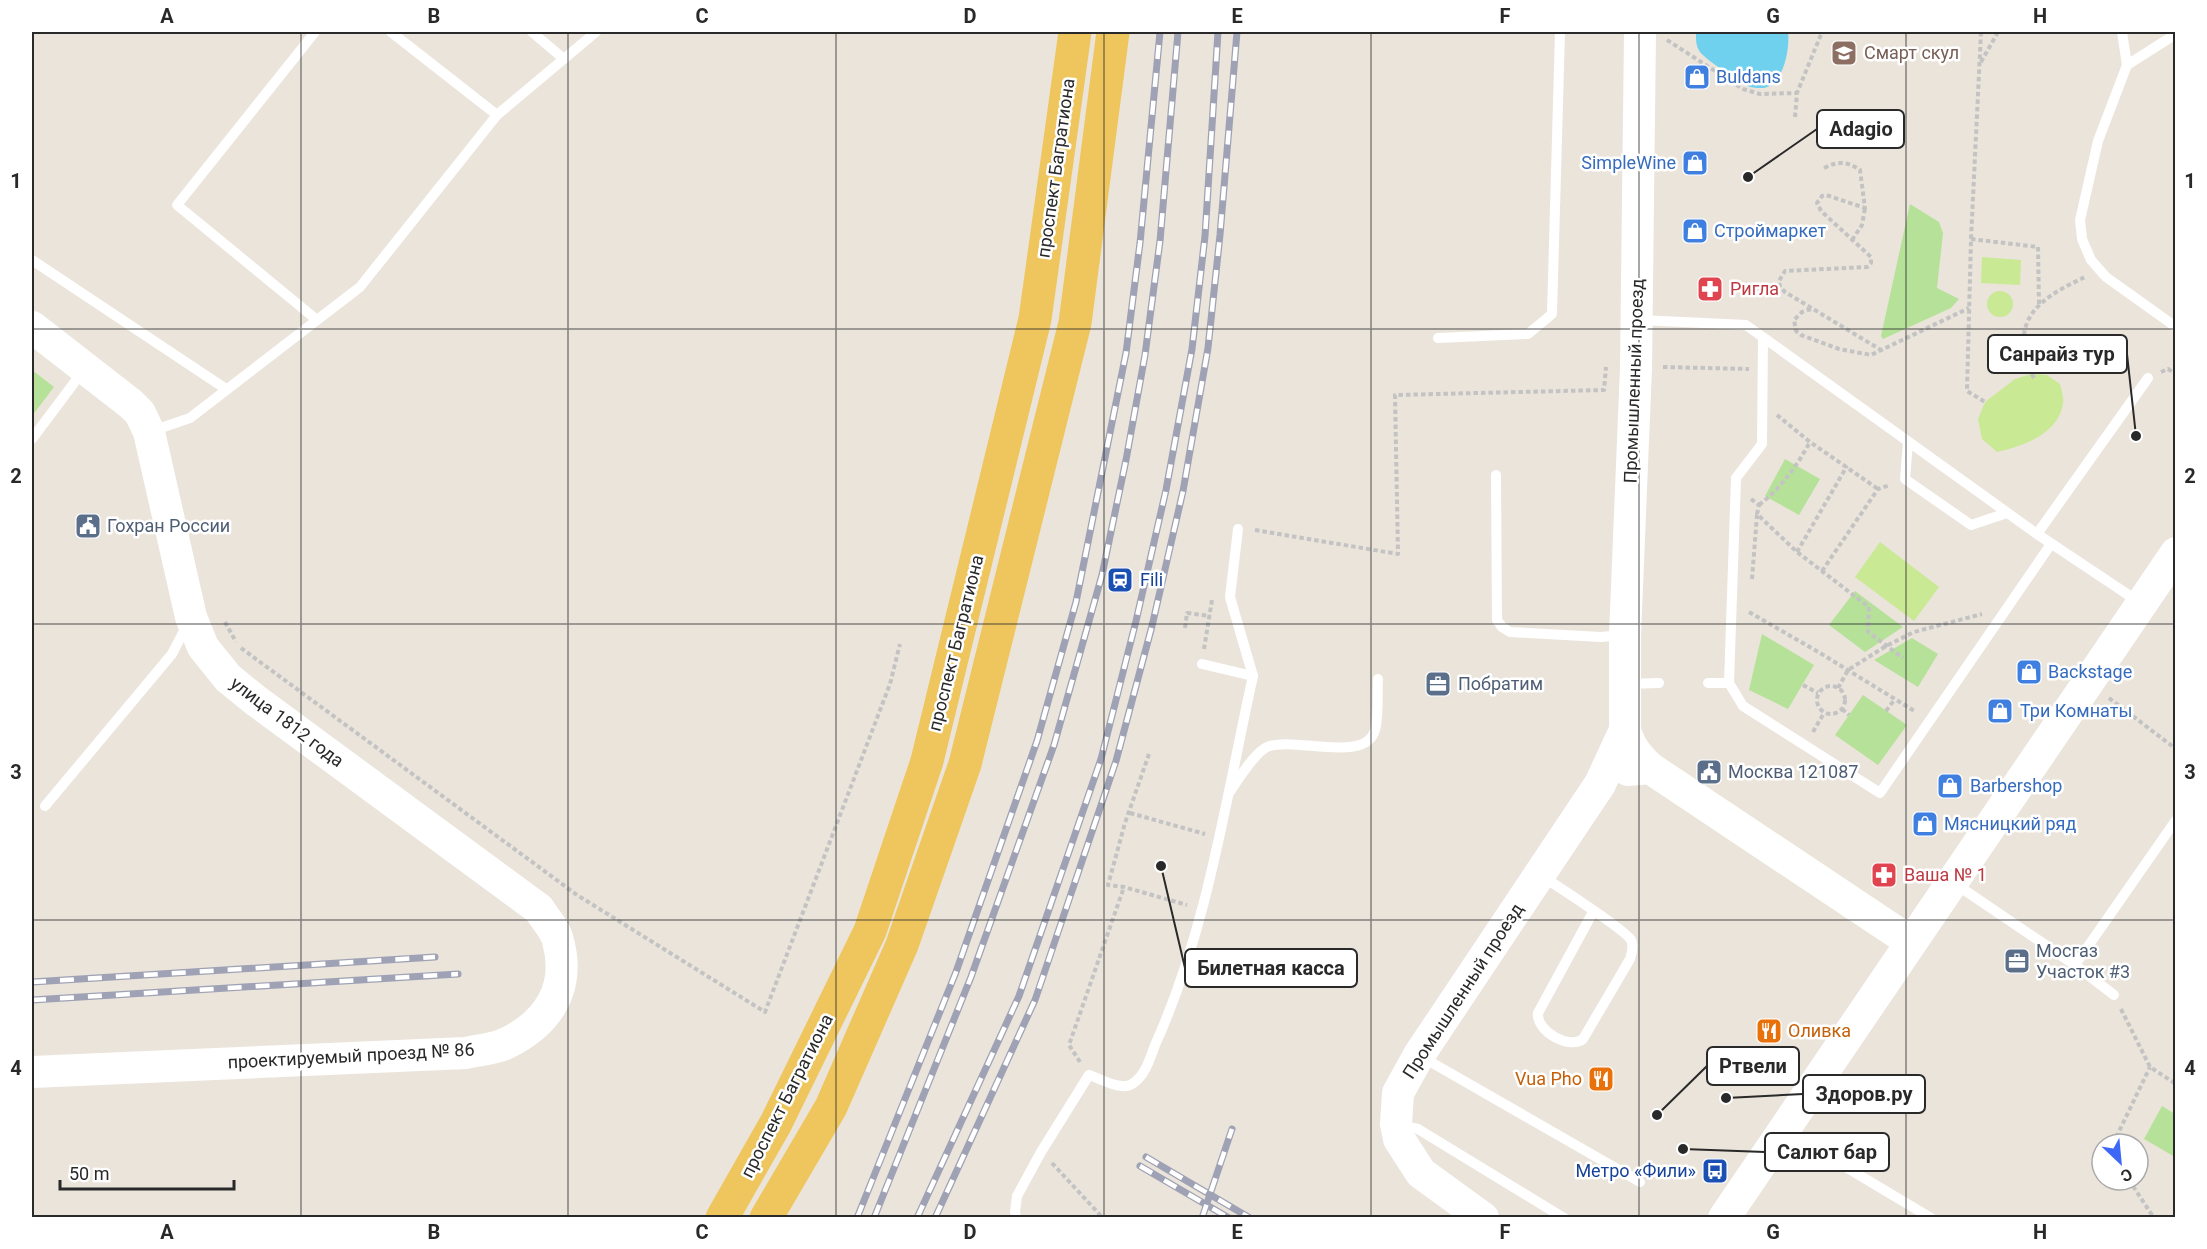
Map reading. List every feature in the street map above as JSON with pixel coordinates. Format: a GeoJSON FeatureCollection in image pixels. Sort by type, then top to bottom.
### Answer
{"type":"FeatureCollection","features":[{"type":"Feature","properties":{"kind":"main road","name":"проспект Багратиона"},"geometry":{"type":"LineString","coordinates":[[722,1218],[776,1123],[870,932],[927,761],[1035,319],[1076,32]]}},
{"type":"Feature","properties":{"kind":"main road","name":"проспект Багратиона"},"geometry":{"type":"LineString","coordinates":[[766,1218],[831,1107],[902,945],[965,764],[1075,323],[1113,32]]}},
{"type":"Feature","properties":{"kind":"street","name":"Промышленный проезд"},"geometry":{"type":"LineString","coordinates":[[1651,34],[1636,320],[1625,635],[1625,730],[1629,745],[1636,756],[1650,768],[1911,942]]}},
{"type":"Feature","properties":{"kind":"street","name":"улица 1812 года"},"geometry":{"type":"LineString","coordinates":[[32,327],[140,413],[149,432],[191,616],[203,647],[228,678],[539,909]]}},
{"type":"Feature","properties":{"kind":"street"},"geometry":{"type":"LineString","coordinates":[[1724,1218],[2175,553]]}},
{"type":"Feature","properties":{"kind":"street","name":"Промышленный проезд"},"geometry":{"type":"LineString","coordinates":[[1483,1218],[1421,1173],[1399,1139],[1396,1124],[1398,1093],[1419,1055],[1600,784],[1625,730]]}},
{"type":"Feature","properties":{"kind":"street","name":"Промышленный проезд"},"geometry":{"type":"LineString","coordinates":[[1600,784],[1618,772],[1650,768]]}},
{"type":"Feature","properties":{"kind":"street","name":"проектируемый проезд № 86"},"geometry":{"type":"LineString","coordinates":[[32,1072],[466,1053],[505,1044],[538,1024],[554,1003],[561,973],[558,940],[539,909]]}},
{"type":"Feature","properties":{"kind":"street"},"geometry":{"type":"LineString","coordinates":[[780,1218],[831,1107]]}},
{"type":"Feature","properties":{"kind":"street"},"geometry":{"type":"LineString","coordinates":[[709,1218],[776,1123]]}},
{"type":"Feature","properties":{"kind":"lane"},"geometry":{"type":"LineString","coordinates":[[315,32],[177,205],[317,320]]}},
{"type":"Feature","properties":{"kind":"lane"},"geometry":{"type":"LineString","coordinates":[[391,32],[497,115]]}},
{"type":"Feature","properties":{"kind":"lane"},"geometry":{"type":"LineString","coordinates":[[531,32],[564,58]]}},
{"type":"Feature","properties":{"kind":"lane"},"geometry":{"type":"LineString","coordinates":[[149,432],[190,418],[360,286],[497,115],[596,32]]}},
{"type":"Feature","properties":{"kind":"lane"},"geometry":{"type":"LineString","coordinates":[[1438,338],[1528,334],[1552,314],[1560,32]]}},
{"type":"Feature","properties":{"kind":"lane"},"geometry":{"type":"LineString","coordinates":[[2122,32],[2127,65],[2098,141],[2080,220],[2082,239],[2091,260],[2100,270],[2126,293],[2175,327]]}},
{"type":"Feature","properties":{"kind":"lane"},"geometry":{"type":"LineString","coordinates":[[2127,65],[2175,34]]}},
{"type":"Feature","properties":{"kind":"lane"},"geometry":{"type":"LineString","coordinates":[[32,261],[226,390]]}},
{"type":"Feature","properties":{"kind":"lane"},"geometry":{"type":"LineString","coordinates":[[1636,320],[1746,325],[2007,513],[2141,603]]}},
{"type":"Feature","properties":{"kind":"lane"},"geometry":{"type":"LineString","coordinates":[[1763,338],[1762,444],[1736,478],[1730,683],[1743,706],[1880,793],[2052,544]]}},
{"type":"Feature","properties":{"kind":"lane"},"geometry":{"type":"LineString","coordinates":[[32,439],[86,369]]}},
{"type":"Feature","properties":{"kind":"lane"},"geometry":{"type":"LineString","coordinates":[[2037,534],[2148,378]]}},
{"type":"Feature","properties":{"kind":"lane"},"geometry":{"type":"LineString","coordinates":[[1908,442],[1905,479],[1971,525],[2007,513]]}},
{"type":"Feature","properties":{"kind":"lane"},"geometry":{"type":"LineString","coordinates":[[1496,475],[1497,620],[1502,627],[1510,632],[1601,637],[1625,635]]}},
{"type":"Feature","properties":{"kind":"lane"},"geometry":{"type":"LineString","coordinates":[[1016,1218],[1017,1196],[1041,1152],[1089,1075],[1119,1086],[1131,1085],[1142,1075],[1173,1004],[1202,909],[1253,676],[1230,597],[1243,529]]}},
{"type":"Feature","properties":{"kind":"lane"},"geometry":{"type":"LineString","coordinates":[[45,806],[172,654],[191,616]]}},
{"type":"Feature","properties":{"kind":"lane"},"geometry":{"type":"LineString","coordinates":[[1202,664],[1253,676]]}},
{"type":"Feature","properties":{"kind":"lane"},"geometry":{"type":"LineString","coordinates":[[1227,796],[1252,761],[1265,748],[1278,744],[1355,747],[1370,739],[1375,731],[1378,679]]}},
{"type":"Feature","properties":{"kind":"lane"},"geometry":{"type":"LineString","coordinates":[[1625,684],[1659,683]]}},
{"type":"Feature","properties":{"kind":"lane"},"geometry":{"type":"LineString","coordinates":[[1708,683],[1730,683]]}},
{"type":"Feature","properties":{"kind":"lane"},"geometry":{"type":"LineString","coordinates":[[2074,965],[2175,820]]}},
{"type":"Feature","properties":{"kind":"lane"},"geometry":{"type":"LineString","coordinates":[[1540,874],[1626,934],[1631,940],[1630,959],[1584,1040],[1575,1044],[1568,1043],[1542,1028],[1537,1019],[1538,1013],[1593,912]]}},
{"type":"Feature","properties":{"kind":"lane"},"geometry":{"type":"LineString","coordinates":[[1952,881],[2114,995]]}},
{"type":"Feature","properties":{"kind":"lane"},"geometry":{"type":"LineString","coordinates":[[1419,1055],[1640,1182]]}},
{"type":"Feature","properties":{"kind":"lane"},"geometry":{"type":"LineString","coordinates":[[1396,1124],[1418,1129],[1564,1218]]}},
{"type":"Feature","properties":{"kind":"lane"},"geometry":{"type":"LineString","coordinates":[[1783,1130],[1931,1218]]}},
{"type":"Feature","properties":{"kind":"path"},"geometry":{"type":"LineString","coordinates":[[1795,117],[1797,93],[1822,32]]}},
{"type":"Feature","properties":{"kind":"path"},"geometry":{"type":"LineString","coordinates":[[1981,32],[1971,239],[1967,391],[1985,402]]}},
{"type":"Feature","properties":{"kind":"path"},"geometry":{"type":"LineString","coordinates":[[1979,64],[1998,32]]}},
{"type":"Feature","properties":{"kind":"path"},"geometry":{"type":"LineString","coordinates":[[1651,34],[1743,89],[1760,94],[1797,93]]}},
{"type":"Feature","properties":{"kind":"path"},"geometry":{"type":"LineString","coordinates":[[1824,168],[1841,162],[1860,170],[1865,208],[1862,225],[1852,240]]}},
{"type":"Feature","properties":{"kind":"path"},"geometry":{"type":"LineString","coordinates":[[1865,208],[1826,195],[1819,200],[1818,207],[1871,257],[1871,263],[1867,267],[1785,271],[1781,275],[1780,287],[1881,350]]}},
{"type":"Feature","properties":{"kind":"path"},"geometry":{"type":"LineString","coordinates":[[1971,239],[2038,247],[2039,304]]}},
{"type":"Feature","properties":{"kind":"path"},"geometry":{"type":"LineString","coordinates":[[2034,378],[2025,353],[2023,337],[2027,321],[2039,304],[2063,288],[2100,270]]}},
{"type":"Feature","properties":{"kind":"path"},"geometry":{"type":"LineString","coordinates":[[1812,308],[1802,312],[1794,321],[1796,331],[1801,335],[1839,349],[1871,355],[1969,308]]}},
{"type":"Feature","properties":{"kind":"path"},"geometry":{"type":"LineString","coordinates":[[1243,529],[1398,554],[1395,395],[1604,390],[1606,367]]}},
{"type":"Feature","properties":{"kind":"path"},"geometry":{"type":"LineString","coordinates":[[1656,367],[1763,369]]}},
{"type":"Feature","properties":{"kind":"path"},"geometry":{"type":"LineString","coordinates":[[1763,403],[1810,442],[1878,489],[1822,571]]}},
{"type":"Feature","properties":{"kind":"path"},"geometry":{"type":"LineString","coordinates":[[1810,442],[1797,466],[1777,492],[1759,505],[1757,514],[1797,552],[1869,607],[1868,632],[1903,658]]}},
{"type":"Feature","properties":{"kind":"path"},"geometry":{"type":"LineString","coordinates":[[1797,552],[1846,466]]}},
{"type":"Feature","properties":{"kind":"path"},"geometry":{"type":"LineString","coordinates":[[1736,488],[1759,505]]}},
{"type":"Feature","properties":{"kind":"path"},"geometry":{"type":"LineString","coordinates":[[1202,664],[1213,596]]}},
{"type":"Feature","properties":{"kind":"path"},"geometry":{"type":"LineString","coordinates":[[1838,688],[1848,669],[1914,632],[2007,608]]}},
{"type":"Feature","properties":{"kind":"path"},"geometry":{"type":"LineString","coordinates":[[1749,612],[1848,669],[1929,721]]}},
{"type":"Feature","properties":{"kind":"path"},"geometry":{"type":"LineString","coordinates":[[1185,628],[1187,614],[1210,616]]}},
{"type":"Feature","properties":{"kind":"path"},"geometry":{"type":"LineString","coordinates":[[224,621],[238,646],[577,895],[765,1012],[890,684],[900,644]]}},
{"type":"Feature","properties":{"kind":"path"},"geometry":{"type":"LineString","coordinates":[[1803,685],[1818,693]]}},
{"type":"Feature","properties":{"kind":"path"},"geometry":{"type":"LineString","coordinates":[[1829,685],[1838,688],[1842,691],[1845,700],[1842,709],[1833,714],[1824,713],[1816,702],[1818,693],[1829,685]]}},
{"type":"Feature","properties":{"kind":"path"},"geometry":{"type":"LineString","coordinates":[[2105,695],[2175,749]]}},
{"type":"Feature","properties":{"kind":"path"},"geometry":{"type":"LineString","coordinates":[[1886,711],[1895,699]]}},
{"type":"Feature","properties":{"kind":"path"},"geometry":{"type":"LineString","coordinates":[[1842,709],[1849,715]]}},
{"type":"Feature","properties":{"kind":"path"},"geometry":{"type":"LineString","coordinates":[[1149,754],[1108,885],[1124,887],[1202,909]]}},
{"type":"Feature","properties":{"kind":"path"},"geometry":{"type":"LineString","coordinates":[[1130,813],[1218,837]]}},
{"type":"Feature","properties":{"kind":"path"},"geometry":{"type":"LineString","coordinates":[[1089,1075],[1069,1045],[1124,887]]}},
{"type":"Feature","properties":{"kind":"path"},"geometry":{"type":"LineString","coordinates":[[2114,995],[2150,1067],[2175,1084]]}},
{"type":"Feature","properties":{"kind":"path"},"geometry":{"type":"LineString","coordinates":[[2119,1132],[2150,1067]]}},
{"type":"Feature","properties":{"kind":"path"},"geometry":{"type":"LineString","coordinates":[[1041,1152],[1103,1218]]}},
{"type":"Feature","properties":{"kind":"path"},"geometry":{"type":"LineString","coordinates":[[2137,1192],[2154,1218]]}},
{"type":"Feature","properties":{"kind":"green space"},"geometry":{"type":"Polygon","coordinates":[[[1910,204],[1939,222],[1943,233],[1937,288],[1959,299],[1951,308],[1883,339],[1881,336],[1910,204]]]}},
{"type":"Feature","properties":{"kind":"green space"},"geometry":{"type":"Polygon","coordinates":[[[1982,257],[2021,260],[2020,285],[1981,283],[1982,257]]]}},
{"type":"Feature","properties":{"kind":"green space"},"geometry":{"type":"Polygon","coordinates":[[[2000,291],[2009,295],[2013,304],[2009,313],[2000,317],[1991,313],[1987,304],[1991,295],[2000,291]]]}},
{"type":"Feature","properties":{"kind":"green space"},"geometry":{"type":"Polygon","coordinates":[[[32,370],[54,387],[32,416],[32,370]]]}},
{"type":"Feature","properties":{"kind":"green space"},"geometry":{"type":"Polygon","coordinates":[[[2031,374],[2047,375],[2060,384],[2063,401],[2060,414],[2055,423],[2038,437],[1997,452],[1982,439],[1978,419],[1985,402],[2015,379],[2031,374]]]}},
{"type":"Feature","properties":{"kind":"green space"},"geometry":{"type":"Polygon","coordinates":[[[1785,459],[1820,479],[1799,515],[1765,496],[1785,459]]]}},
{"type":"Feature","properties":{"kind":"green space"},"geometry":{"type":"Polygon","coordinates":[[[1880,542],[1939,587],[1914,621],[1855,577],[1880,542]]]}},
{"type":"Feature","properties":{"kind":"green space"},"geometry":{"type":"Polygon","coordinates":[[[1855,591],[1903,627],[1865,652],[1829,625],[1855,591]]]}},
{"type":"Feature","properties":{"kind":"green space"},"geometry":{"type":"Polygon","coordinates":[[[1762,634],[1814,665],[1788,709],[1749,690],[1762,634]]]}},
{"type":"Feature","properties":{"kind":"green space"},"geometry":{"type":"Polygon","coordinates":[[[1912,638],[1938,654],[1918,687],[1874,660],[1912,638]]]}},
{"type":"Feature","properties":{"kind":"green space"},"geometry":{"type":"Polygon","coordinates":[[[1863,695],[1907,725],[1878,765],[1835,735],[1863,695]]]}},
{"type":"Feature","properties":{"kind":"green space"},"geometry":{"type":"Polygon","coordinates":[[[2162,1106],[2175,1114],[2175,1157],[2150,1142],[2150,1132],[2148,1132],[2162,1106]]]}},
{"type":"Feature","properties":{"kind":"water"},"geometry":{"type":"Polygon","coordinates":[[[1698,32],[1788,32],[1787,56],[1781,73],[1771,85],[1764,88],[1750,87],[1703,56],[1696,41],[1698,32]]]}},
{"type":"Feature","properties":{"kind":"railway"},"geometry":{"type":"LineString","coordinates":[[857,1218],[956,972],[1037,741],[1076,602],[1126,353],[1140,243],[1160,32]]}},
{"type":"Feature","properties":{"kind":"railway"},"geometry":{"type":"LineString","coordinates":[[874,1218],[971,977],[1054,745],[1102,575],[1145,355],[1160,241],[1178,32]]}},
{"type":"Feature","properties":{"kind":"railway"},"geometry":{"type":"LineString","coordinates":[[917,1218],[1019,996],[1101,759],[1166,490],[1192,349],[1205,236],[1218,32]]}},
{"type":"Feature","properties":{"kind":"railway"},"geometry":{"type":"LineString","coordinates":[[935,1218],[1035,1000],[1116,761],[1152,626],[1183,491],[1208,348],[1237,32]]}},
{"type":"Feature","properties":{"kind":"railway"},"geometry":{"type":"LineString","coordinates":[[32,982],[435,957]]}},
{"type":"Feature","properties":{"kind":"railway"},"geometry":{"type":"LineString","coordinates":[[32,1000],[458,974]]}},
{"type":"Feature","properties":{"kind":"railway"},"geometry":{"type":"LineString","coordinates":[[1202,1218],[1232,1129]]}},
{"type":"Feature","properties":{"kind":"railway"},"geometry":{"type":"LineString","coordinates":[[1146,1157],[1250,1218]]}},
{"type":"Feature","properties":{"kind":"railway"},"geometry":{"type":"LineString","coordinates":[[1140,1166],[1229,1218]]}},
{"type":"Feature","properties":{"kind":"place","name":"Смарт скул"},"geometry":{"type":"Point","coordinates":[1844,53]}},
{"type":"Feature","properties":{"kind":"place","name":"Buldans"},"geometry":{"type":"Point","coordinates":[1697,77]}},
{"type":"Feature","properties":{"kind":"place","name":"SimpleWine"},"geometry":{"type":"Point","coordinates":[1695,163]}},
{"type":"Feature","properties":{"kind":"place","name":"Adagio"},"geometry":{"type":"Point","coordinates":[1748,177]}},
{"type":"Feature","properties":{"kind":"place","name":"Строймаркет"},"geometry":{"type":"Point","coordinates":[1695,231]}},
{"type":"Feature","properties":{"kind":"place","name":"Ригла"},"geometry":{"type":"Point","coordinates":[1710,289]}},
{"type":"Feature","properties":{"kind":"place","name":"Санрайз тур"},"geometry":{"type":"Point","coordinates":[2136,436]}},
{"type":"Feature","properties":{"kind":"place","name":"Гохран России"},"geometry":{"type":"Point","coordinates":[88,526]}},
{"type":"Feature","properties":{"kind":"place","name":"Fili"},"geometry":{"type":"Point","coordinates":[1120,580]}},
{"type":"Feature","properties":{"kind":"place","name":"Backstage"},"geometry":{"type":"Point","coordinates":[2029,672]}},
{"type":"Feature","properties":{"kind":"place","name":"Побратим"},"geometry":{"type":"Point","coordinates":[1438,684]}},
{"type":"Feature","properties":{"kind":"place","name":"Три Комнаты"},"geometry":{"type":"Point","coordinates":[2000,711]}},
{"type":"Feature","properties":{"kind":"place","name":"Москва 121087"},"geometry":{"type":"Point","coordinates":[1709,772]}},
{"type":"Feature","properties":{"kind":"place","name":"Barbershop"},"geometry":{"type":"Point","coordinates":[1950,786]}},
{"type":"Feature","properties":{"kind":"place","name":"Мясницкий ряд"},"geometry":{"type":"Point","coordinates":[1925,824]}},
{"type":"Feature","properties":{"kind":"place","name":"Билетная касса"},"geometry":{"type":"Point","coordinates":[1161,866]}},
{"type":"Feature","properties":{"kind":"place","name":"Ваша № 1"},"geometry":{"type":"Point","coordinates":[1884,875]}},
{"type":"Feature","properties":{"kind":"place","name":"Мосгаз Участок #3"},"geometry":{"type":"Point","coordinates":[2017,961]}},
{"type":"Feature","properties":{"kind":"place","name":"Оливка"},"geometry":{"type":"Point","coordinates":[1769,1031]}},
{"type":"Feature","properties":{"kind":"place","name":"Vua Pho"},"geometry":{"type":"Point","coordinates":[1601,1079]}},
{"type":"Feature","properties":{"kind":"place","name":"Здоров.ру"},"geometry":{"type":"Point","coordinates":[1726,1098]}},
{"type":"Feature","properties":{"kind":"place","name":"Ртвели"},"geometry":{"type":"Point","coordinates":[1657,1115]}},
{"type":"Feature","properties":{"kind":"place","name":"Салют бар"},"geometry":{"type":"Point","coordinates":[1683,1149]}},
{"type":"Feature","properties":{"kind":"place","name":"Метро «Фили»"},"geometry":{"type":"Point","coordinates":[1715,1171]}}]}
